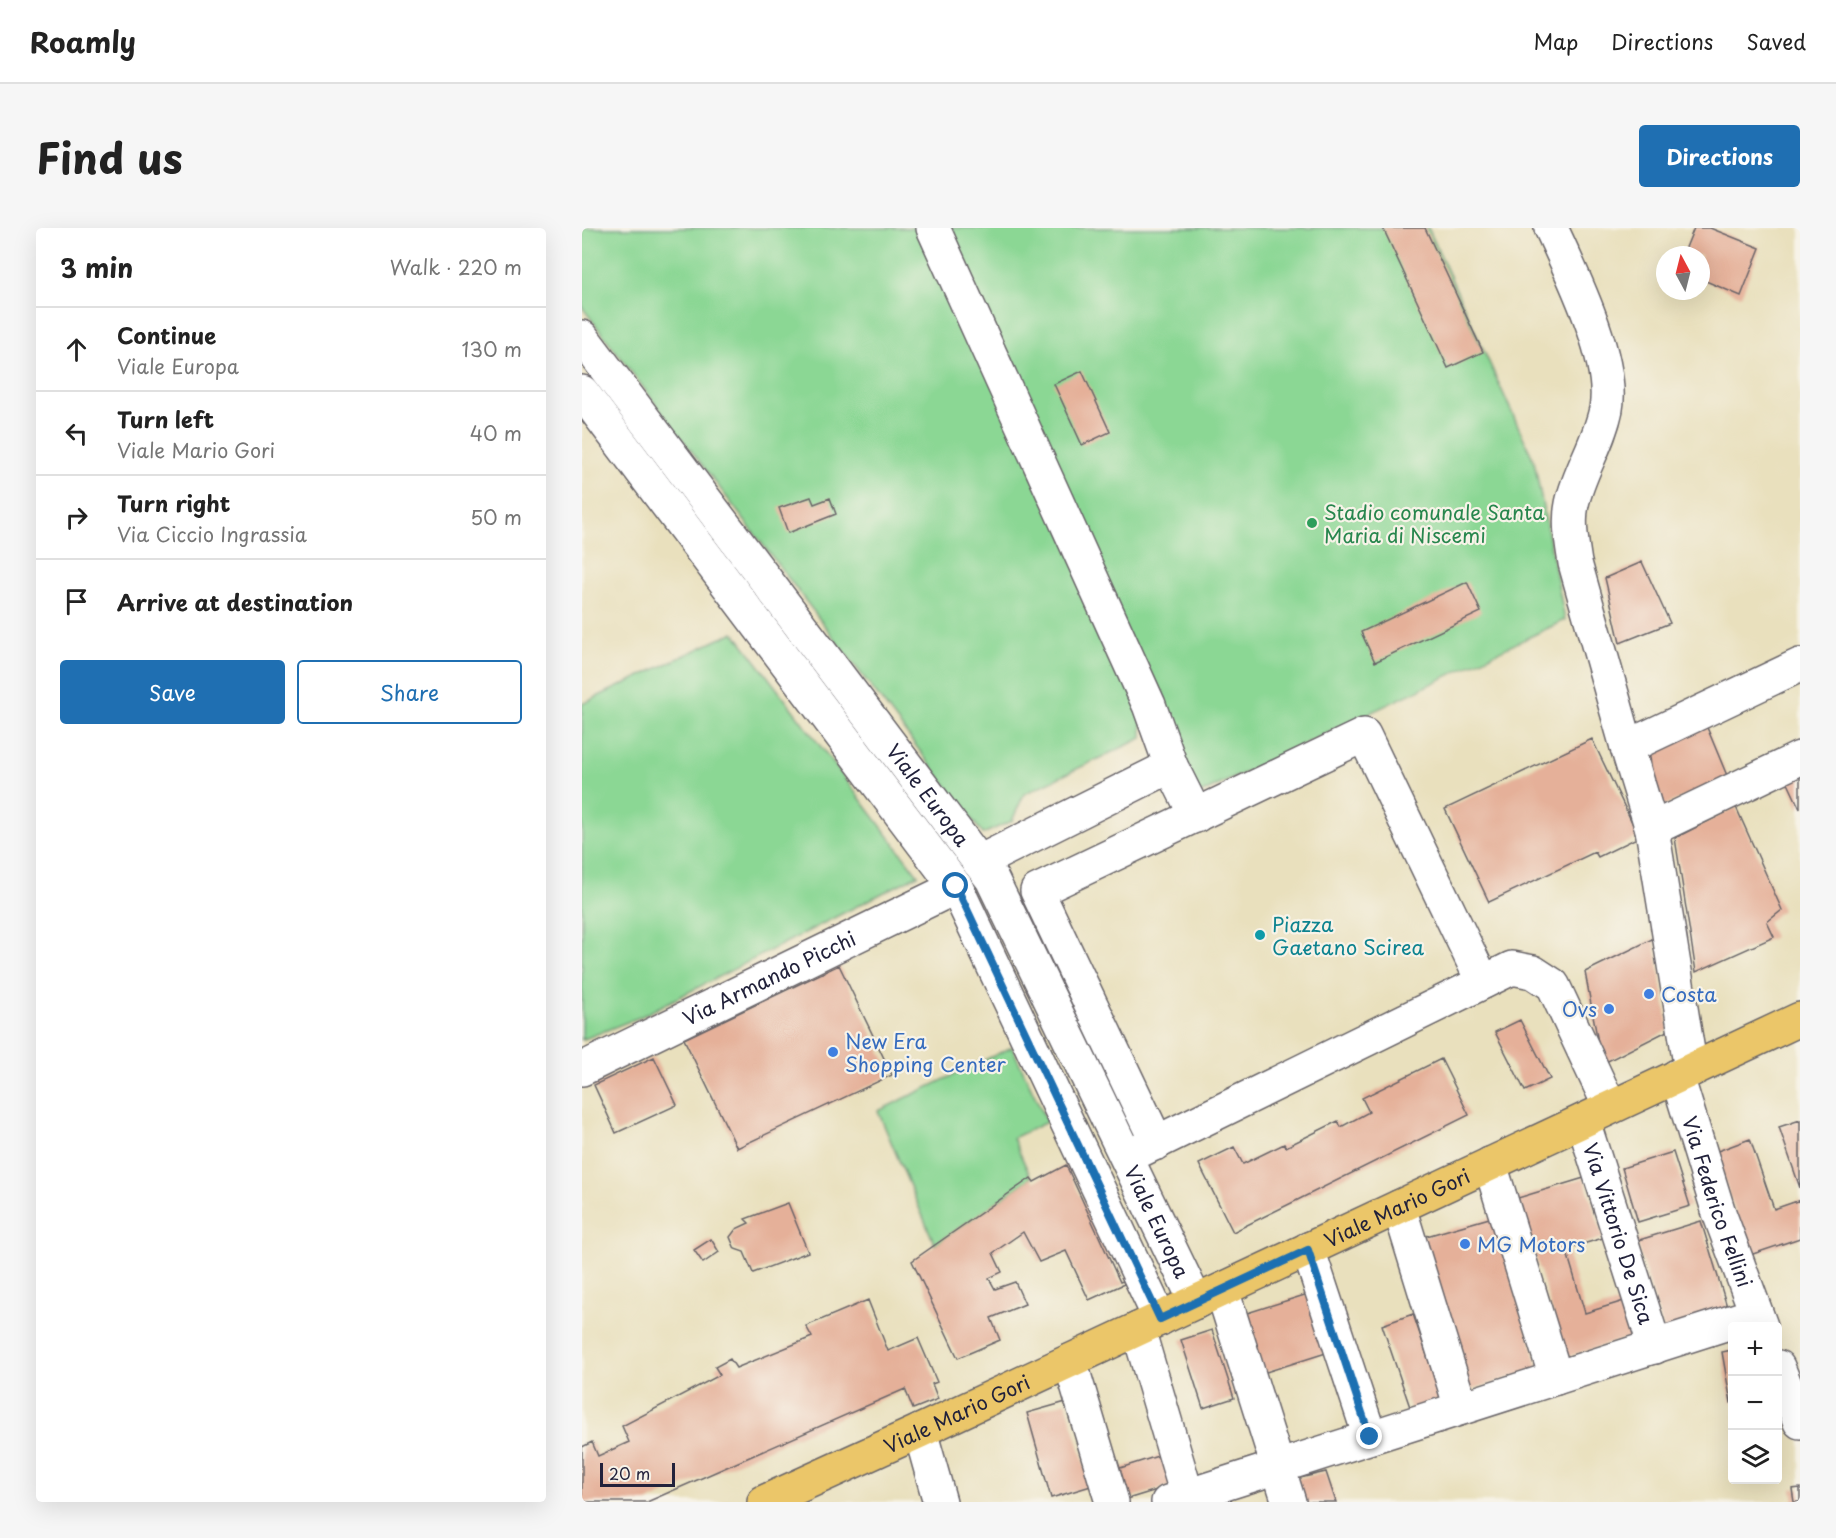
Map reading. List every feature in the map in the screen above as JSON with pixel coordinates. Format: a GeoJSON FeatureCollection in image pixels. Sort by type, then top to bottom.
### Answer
{"type":"FeatureCollection","features":[{"type":"Feature","properties":{"kind":"main road","name":"Viale Mario Gori"},"geometry":{"type":"LineString","coordinates":[[764,1502],[1800,1019]]}},
{"type":"Feature","properties":{"kind":"street"},"geometry":{"type":"LineString","coordinates":[[933,228],[1149,705],[1171,766],[1196,816]]}},
{"type":"Feature","properties":{"kind":"street","name":"Via Federico Fellini"},"geometry":{"type":"LineString","coordinates":[[1551,228],[1597,337],[1608,391],[1599,437],[1581,476],[1572,504],[1570,531],[1575,563],[1652,829],[1684,1073],[1718,1210],[1758,1320]]}},
{"type":"Feature","properties":{"kind":"street","name":"Viale Europa"},"geometry":{"type":"LineString","coordinates":[[582,337],[992,879],[1126,1158],[1209,1296],[1278,1467],[1289,1502]]}},
{"type":"Feature","properties":{"kind":"street","name":"Viale Europa"},"geometry":{"type":"LineString","coordinates":[[582,392],[956,886],[1149,1324],[1182,1500]]}},
{"type":"Feature","properties":{"kind":"street"},"geometry":{"type":"LineString","coordinates":[[1627,747],[1800,665]]}},
{"type":"Feature","properties":{"kind":"street"},"geometry":{"type":"LineString","coordinates":[[1157,1143],[1037,891],[1364,735],[1483,982]]}},
{"type":"Feature","properties":{"kind":"street"},"geometry":{"type":"LineString","coordinates":[[1652,829],[1800,758]]}},
{"type":"Feature","properties":{"kind":"street"},"geometry":{"type":"LineString","coordinates":[[979,862],[1171,766]]}},
{"type":"Feature","properties":{"kind":"street","name":"Via Armando Picchi"},"geometry":{"type":"LineString","coordinates":[[582,1069],[956,886]]}},
{"type":"Feature","properties":{"kind":"street","name":"Via Vittorio De Sica"},"geometry":{"type":"LineString","coordinates":[[1126,1158],[1512,968],[1533,972],[1553,985],[1597,1114],[1655,1347]]}},
{"type":"Feature","properties":{"kind":"street"},"geometry":{"type":"LineString","coordinates":[[1490,1164],[1556,1378]]}},
{"type":"Feature","properties":{"kind":"street"},"geometry":{"type":"LineString","coordinates":[[1399,1207],[1461,1408]]}},
{"type":"Feature","properties":{"kind":"street"},"geometry":{"type":"LineString","coordinates":[[1308,1250],[1370,1437]]}},
{"type":"Feature","properties":{"kind":"street"},"geometry":{"type":"LineString","coordinates":[[1182,1500],[1370,1437],[1655,1347],[1758,1320]]}},
{"type":"Feature","properties":{"kind":"street"},"geometry":{"type":"LineString","coordinates":[[1070,1361],[1112,1502]]}},
{"type":"Feature","properties":{"kind":"street"},"geometry":{"type":"LineString","coordinates":[[1782,1376],[1800,1422]]}},
{"type":"Feature","properties":{"kind":"street"},"geometry":{"type":"LineString","coordinates":[[920,1431],[940,1502]]}},
{"type":"Feature","properties":{"kind":"green space"},"geometry":{"type":"Polygon","coordinates":[[[582,228],[924,228],[1142,709],[1142,738],[1024,794],[1012,821],[983,834],[582,307],[582,228]]]}},
{"type":"Feature","properties":{"kind":"green space","name":"Stadio comunale Santa Maria di Niscemi"},"geometry":{"type":"Polygon","coordinates":[[[946,228],[1428,228],[1534,461],[1565,620],[1198,795],[946,228]]]}},
{"type":"Feature","properties":{"kind":"green space"},"geometry":{"type":"Polygon","coordinates":[[[734,632],[918,875],[640,1017],[582,1040],[582,704],[734,632]]]}},
{"type":"Feature","properties":{"kind":"green space"},"geometry":{"type":"Polygon","coordinates":[[[1012,1047],[1047,1122],[1013,1138],[1031,1178],[935,1245],[878,1111],[1012,1047]]]}},
{"type":"Feature","properties":{"kind":"building"},"geometry":{"type":"Polygon","coordinates":[[[1383,228],[1425,228],[1483,352],[1448,368],[1383,228]]]}},
{"type":"Feature","properties":{"kind":"building"},"geometry":{"type":"Polygon","coordinates":[[[1694,228],[1710,228],[1760,248],[1741,296],[1710,283],[1710,246],[1687,246],[1694,228]]]}},
{"type":"Feature","properties":{"kind":"building"},"geometry":{"type":"Polygon","coordinates":[[[1082,371],[1110,432],[1082,445],[1054,384],[1082,371]]]}},
{"type":"Feature","properties":{"kind":"building"},"geometry":{"type":"Polygon","coordinates":[[[811,497],[814,504],[830,498],[836,514],[788,533],[779,508],[811,497]]]}},
{"type":"Feature","properties":{"kind":"building"},"geometry":{"type":"Polygon","coordinates":[[[1642,562],[1670,623],[1620,643],[1605,578],[1642,562]]]}},
{"type":"Feature","properties":{"kind":"building"},"geometry":{"type":"Polygon","coordinates":[[[1467,582],[1481,612],[1375,662],[1361,632],[1467,582]]]}},
{"type":"Feature","properties":{"kind":"building"},"geometry":{"type":"Polygon","coordinates":[[[1706,725],[1728,778],[1658,808],[1649,751],[1706,725]]]}},
{"type":"Feature","properties":{"kind":"building"},"geometry":{"type":"Polygon","coordinates":[[[1592,739],[1639,837],[1598,857],[1595,852],[1489,902],[1445,809],[1592,739]]]}},
{"type":"Feature","properties":{"kind":"building"},"geometry":{"type":"Polygon","coordinates":[[[1800,776],[1800,809],[1787,781],[1800,776]]]}},
{"type":"Feature","properties":{"kind":"building"},"geometry":{"type":"Polygon","coordinates":[[[1736,807],[1782,910],[1767,922],[1774,937],[1696,972],[1675,838],[1736,807]]]}},
{"type":"Feature","properties":{"kind":"building"},"geometry":{"type":"Polygon","coordinates":[[[1654,938],[1669,1030],[1602,1064],[1585,972],[1654,938]]]}},
{"type":"Feature","properties":{"kind":"building"},"geometry":{"type":"Polygon","coordinates":[[[839,965],[892,1075],[737,1148],[684,1039],[839,965]]]}},
{"type":"Feature","properties":{"kind":"building"},"geometry":{"type":"Polygon","coordinates":[[[1520,1020],[1550,1079],[1525,1091],[1495,1032],[1520,1020]]]}},
{"type":"Feature","properties":{"kind":"building"},"geometry":{"type":"Polygon","coordinates":[[[654,1057],[677,1105],[616,1133],[594,1085],[654,1057]]]}},
{"type":"Feature","properties":{"kind":"building"},"geometry":{"type":"Polygon","coordinates":[[[1441,1059],[1469,1115],[1233,1232],[1199,1164],[1234,1147],[1243,1164],[1284,1144],[1286,1147],[1338,1121],[1341,1127],[1369,1112],[1362,1098],[1441,1059]]]}},
{"type":"Feature","properties":{"kind":"building"},"geometry":{"type":"Polygon","coordinates":[[[1800,1120],[1800,1188],[1779,1127],[1800,1120]]]}},
{"type":"Feature","properties":{"kind":"building"},"geometry":{"type":"Polygon","coordinates":[[[1750,1139],[1774,1209],[1800,1200],[1800,1238],[1750,1255],[1715,1152],[1750,1139]]]}},
{"type":"Feature","properties":{"kind":"building"},"geometry":{"type":"Polygon","coordinates":[[[1673,1152],[1690,1206],[1638,1222],[1622,1168],[1673,1152]]]}},
{"type":"Feature","properties":{"kind":"building"},"geometry":{"type":"Polygon","coordinates":[[[1066,1165],[1120,1282],[1123,1281],[1124,1284],[1089,1300],[1066,1251],[1039,1262],[1023,1232],[993,1253],[1002,1272],[989,1278],[995,1289],[1015,1282],[1025,1304],[991,1318],[1000,1340],[958,1358],[912,1261],[1031,1178],[1034,1182],[1066,1165]]]}},
{"type":"Feature","properties":{"kind":"building"},"geometry":{"type":"Polygon","coordinates":[[[1584,1178],[1603,1238],[1566,1249],[1585,1313],[1624,1301],[1635,1336],[1566,1357],[1518,1198],[1584,1178]]]}},
{"type":"Feature","properties":{"kind":"building"},"geometry":{"type":"Polygon","coordinates":[[[788,1203],[808,1252],[753,1273],[744,1252],[735,1249],[730,1237],[736,1229],[749,1223],[745,1219],[788,1203]]]}},
{"type":"Feature","properties":{"kind":"building"},"geometry":{"type":"Polygon","coordinates":[[[1493,1217],[1539,1369],[1469,1390],[1423,1237],[1493,1217]]]}},
{"type":"Feature","properties":{"kind":"building"},"geometry":{"type":"Polygon","coordinates":[[[1701,1221],[1728,1310],[1664,1330],[1636,1241],[1701,1221]]]}},
{"type":"Feature","properties":{"kind":"building"},"geometry":{"type":"Polygon","coordinates":[[[711,1239],[719,1252],[703,1263],[694,1250],[711,1239]]]}},
{"type":"Feature","properties":{"kind":"building"},"geometry":{"type":"Polygon","coordinates":[[[1308,1294],[1326,1353],[1263,1373],[1244,1314],[1308,1294]]]}},
{"type":"Feature","properties":{"kind":"building"},"geometry":{"type":"Polygon","coordinates":[[[868,1300],[888,1351],[918,1338],[937,1382],[932,1384],[938,1399],[913,1409],[905,1389],[647,1502],[582,1502],[582,1447],[592,1442],[598,1456],[629,1442],[622,1426],[720,1375],[715,1367],[730,1359],[736,1368],[812,1337],[806,1326],[868,1300]]]}},
{"type":"Feature","properties":{"kind":"building"},"geometry":{"type":"Polygon","coordinates":[[[1413,1314],[1442,1400],[1411,1410],[1382,1325],[1413,1314]]]}},
{"type":"Feature","properties":{"kind":"building"},"geometry":{"type":"Polygon","coordinates":[[[1212,1330],[1234,1398],[1203,1408],[1181,1340],[1212,1330]]]}},
{"type":"Feature","properties":{"kind":"building"},"geometry":{"type":"Polygon","coordinates":[[[1728,1351],[1728,1386],[1722,1352],[1728,1351]]]}},
{"type":"Feature","properties":{"kind":"building"},"geometry":{"type":"Polygon","coordinates":[[[1066,1402],[1091,1486],[1051,1498],[1027,1413],[1066,1402]]]}},
{"type":"Feature","properties":{"kind":"building"},"geometry":{"type":"Polygon","coordinates":[[[1164,1454],[1173,1485],[1124,1500],[1114,1470],[1164,1454]]]}},
{"type":"Feature","properties":{"kind":"building"},"geometry":{"type":"Polygon","coordinates":[[[1326,1472],[1336,1502],[1303,1502],[1296,1479],[1326,1472]]]}},
{"type":"Feature","properties":{"kind":"building"},"geometry":{"type":"Polygon","coordinates":[[[1800,1488],[1800,1502],[1794,1502],[1792,1489],[1800,1488]]]}},
{"type":"Feature","properties":{"kind":"place","name":"Stadio comunale Santa Maria di Niscemi"},"geometry":{"type":"Point","coordinates":[1312,523]}},
{"type":"Feature","properties":{"kind":"place","name":"Piazza Gaetano Scirea"},"geometry":{"type":"Point","coordinates":[1260,935]}},
{"type":"Feature","properties":{"kind":"place","name":"Costa"},"geometry":{"type":"Point","coordinates":[1649,994]}},
{"type":"Feature","properties":{"kind":"place","name":"Ovs"},"geometry":{"type":"Point","coordinates":[1609,1009]}},
{"type":"Feature","properties":{"kind":"place","name":"New Era Shopping Center"},"geometry":{"type":"Point","coordinates":[833,1052]}},
{"type":"Feature","properties":{"kind":"place","name":"MG Motors"},"geometry":{"type":"Point","coordinates":[1465,1244]}},
{"type":"Feature","properties":{"kind":"route"},"geometry":{"type":"LineString","coordinates":[[956,886],[1160,1319],[1308,1250],[1370,1437]]}}]}
